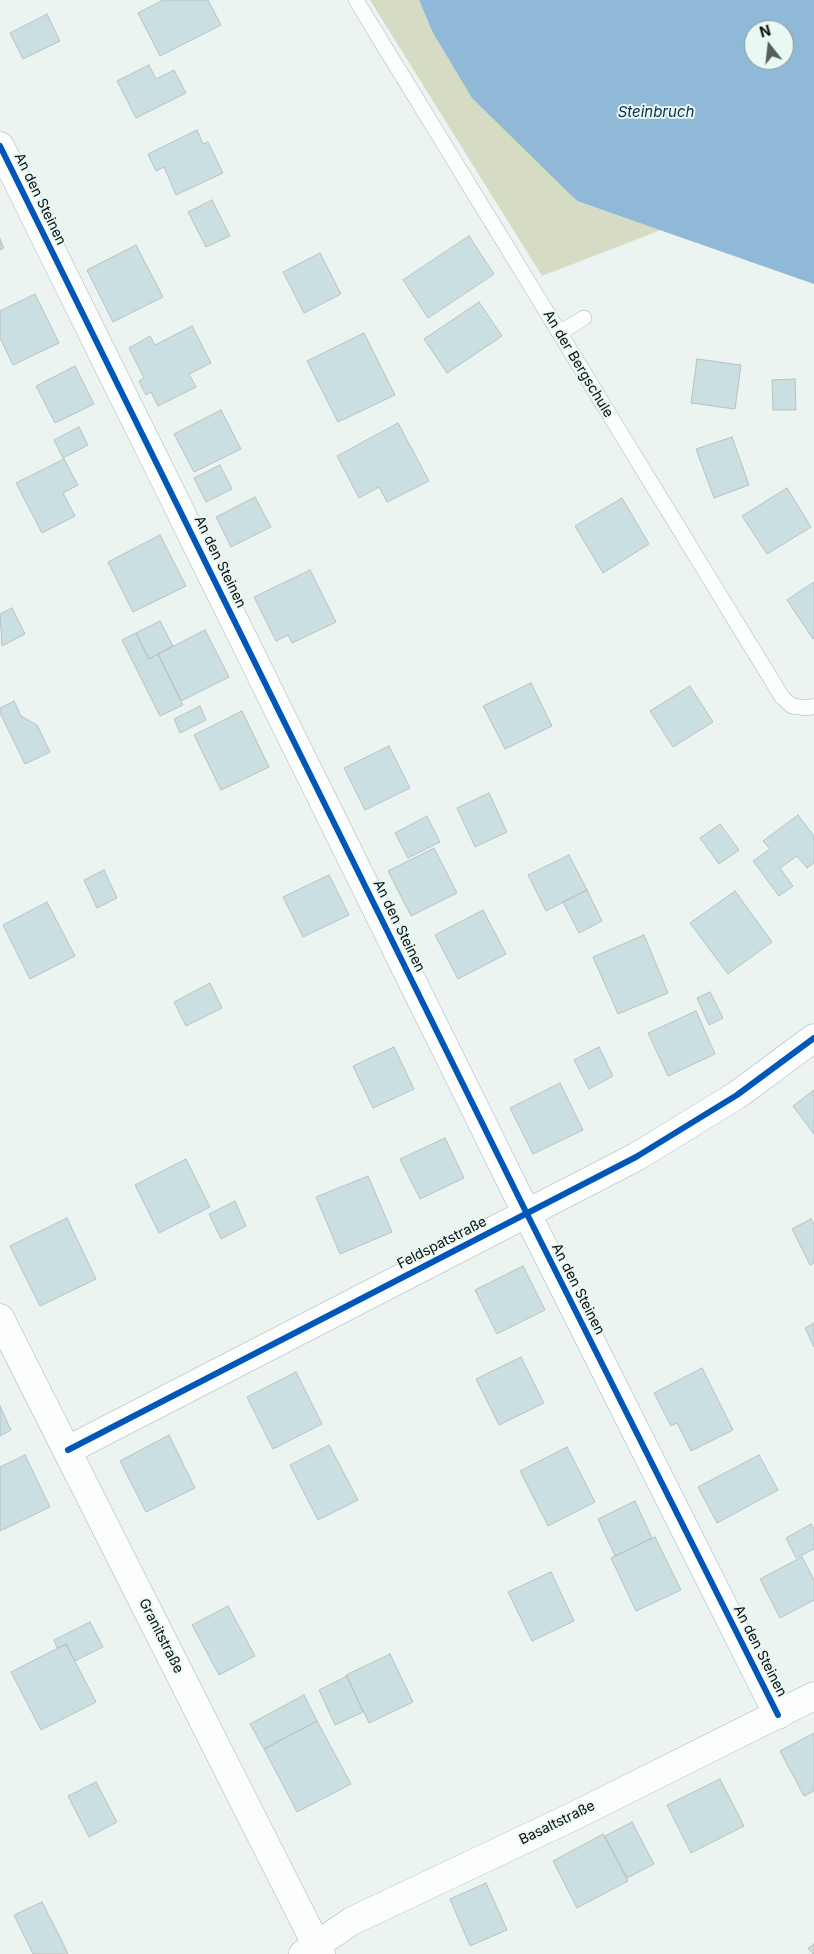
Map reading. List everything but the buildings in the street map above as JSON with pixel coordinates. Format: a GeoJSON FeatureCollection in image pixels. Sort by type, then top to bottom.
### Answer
{"type":"FeatureCollection","features":[{"type":"Feature","properties":{"kind":"street","name":"An den Steinen"},"geometry":{"type":"LineString","coordinates":[[1,152],[527,1214],[778,1715]]}},
{"type":"Feature","properties":{"kind":"street","name":"Feldspatstraße"},"geometry":{"type":"LineString","coordinates":[[68,1450],[527,1214],[685,1128],[737,1095],[814,1038]]}},
{"type":"Feature","properties":{"kind":"street","name":"Granitstraße"},"geometry":{"type":"LineString","coordinates":[[0,1318],[68,1450],[314,1951]]}},
{"type":"Feature","properties":{"kind":"street","name":"Basaltstraße"},"geometry":{"type":"LineString","coordinates":[[314,1951],[352,1921],[578,1814],[814,1696]]}},
{"type":"Feature","properties":{"kind":"lane","name":"An der Bergschule"},"geometry":{"type":"LineString","coordinates":[[356,0],[782,697],[792,706],[808,708],[814,706]]}},
{"type":"Feature","properties":{"kind":"lane"},"geometry":{"type":"LineString","coordinates":[[559,333],[584,318]]}},
{"type":"Feature","properties":{"kind":"green space"},"geometry":{"type":"Polygon","coordinates":[[[370,0],[419,0],[432,31],[576,201],[661,230],[542,276],[370,0]]]}},
{"type":"Feature","properties":{"kind":"water","name":"Steinbruch"},"geometry":{"type":"Polygon","coordinates":[[[419,0],[814,0],[814,284],[577,201],[472,98],[432,31],[419,0]]]}},
{"type":"Feature","properties":{"kind":"cycle path"},"geometry":{"type":"LineString","coordinates":[[0,146],[527,1214],[778,1715]]}},
{"type":"Feature","properties":{"kind":"cycle path"},"geometry":{"type":"LineString","coordinates":[[68,1450],[636,1157],[737,1095],[814,1038]]}}]}
